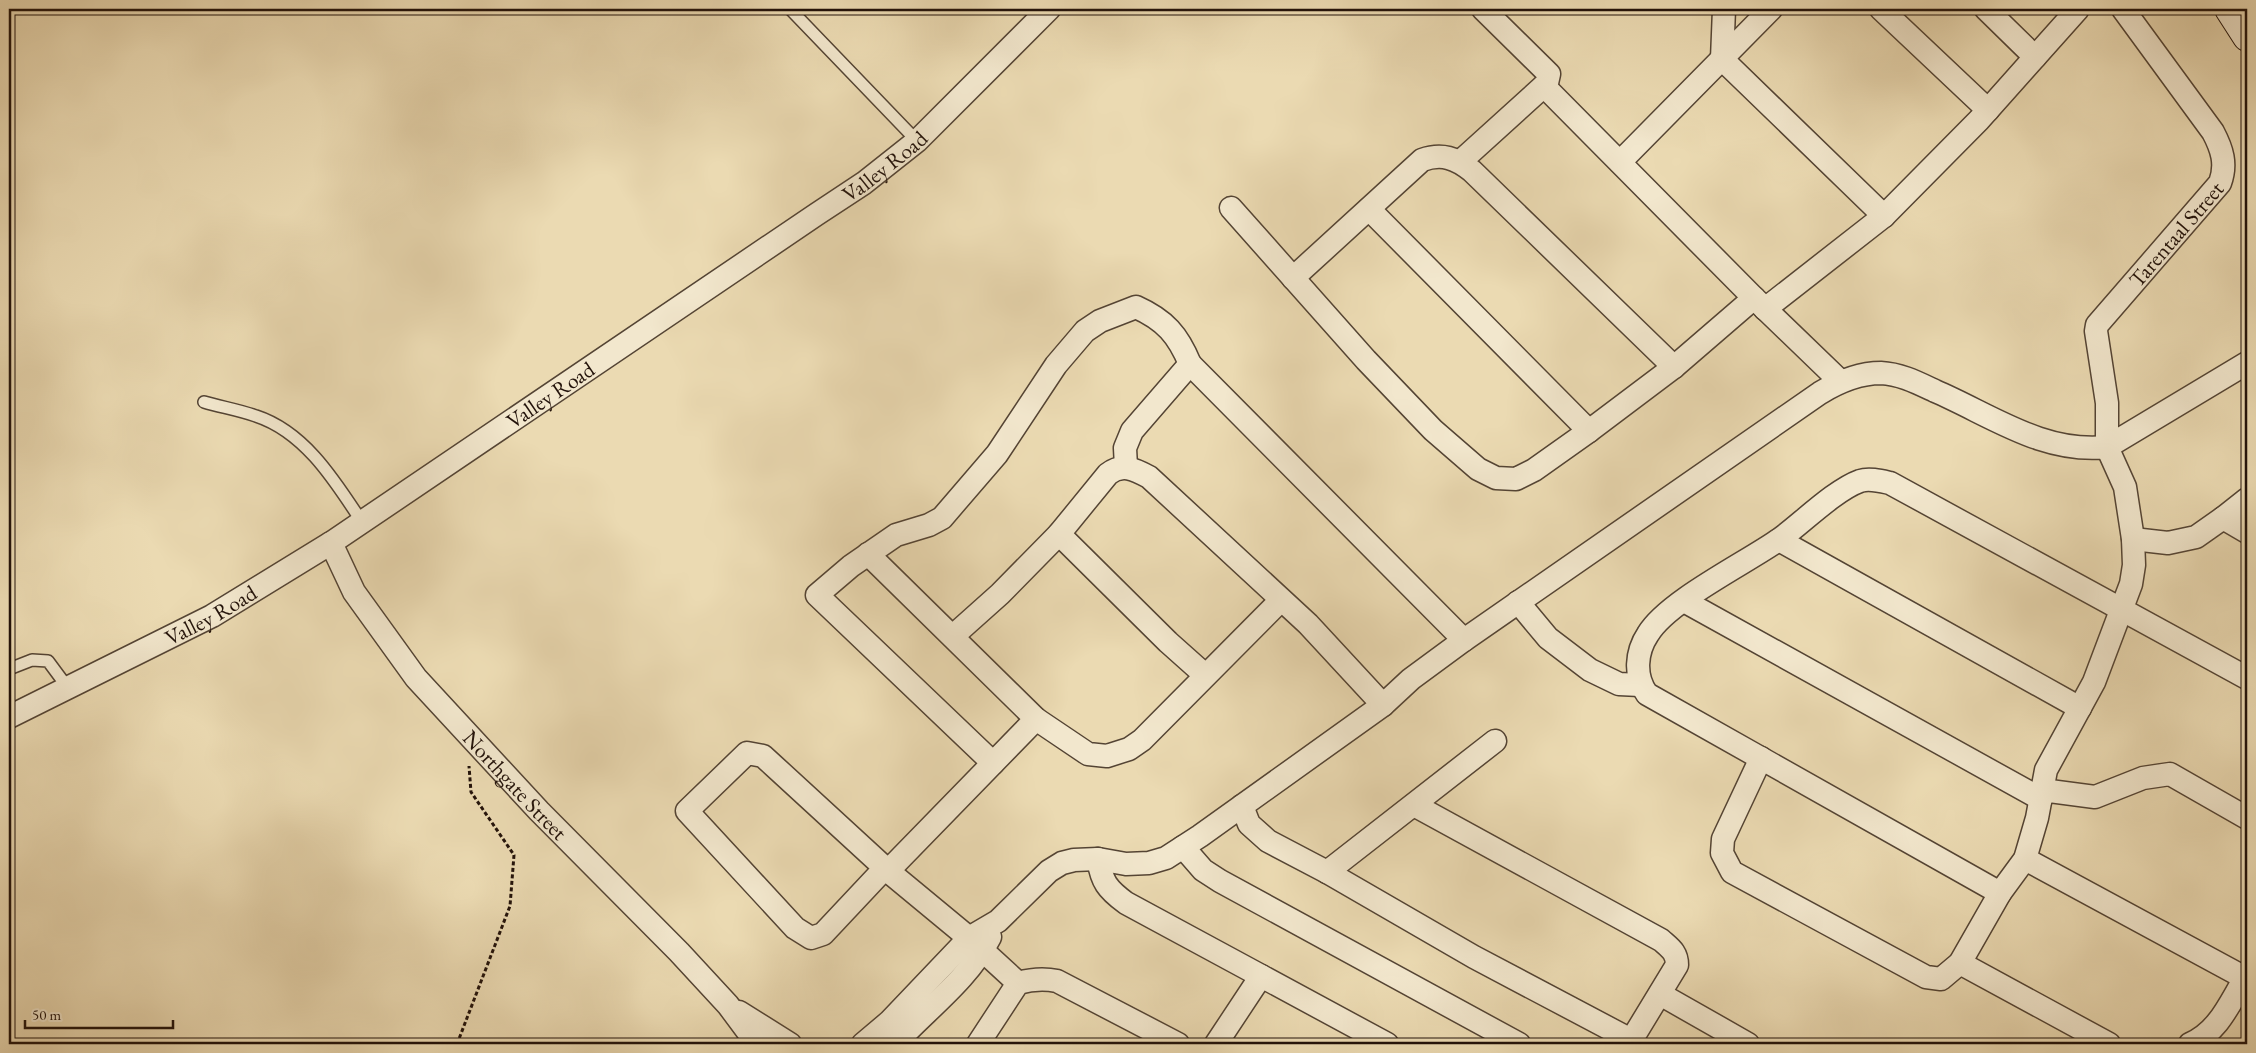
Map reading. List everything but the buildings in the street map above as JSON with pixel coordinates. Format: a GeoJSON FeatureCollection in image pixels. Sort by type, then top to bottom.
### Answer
{"type":"FeatureCollection","features":[{"type":"Feature","properties":{"kind":"street","name":"Valley Road"},"geometry":{"type":"LineString","coordinates":[[9,717],[212,616],[331,543],[864,183],[916,141],[1049,9]]}},
{"type":"Feature","properties":{"kind":"street"},"geometry":{"type":"LineString","coordinates":[[1460,161],[1544,86],[1550,74],[1483,9]]}},
{"type":"Feature","properties":{"kind":"street"},"geometry":{"type":"LineString","coordinates":[[1724,9],[1722,59],[1884,216]]}},
{"type":"Feature","properties":{"kind":"street"},"geometry":{"type":"LineString","coordinates":[[1620,162],[1771,9]]}},
{"type":"Feature","properties":{"kind":"street"},"geometry":{"type":"LineString","coordinates":[[1881,9],[1988,110]]}},
{"type":"Feature","properties":{"kind":"street"},"geometry":{"type":"LineString","coordinates":[[1986,9],[2035,57]]}},
{"type":"Feature","properties":{"kind":"street"},"geometry":{"type":"LineString","coordinates":[[1231,208],[1366,360],[1433,430],[1478,469],[1496,478],[1516,479],[1534,470],[1589,432],[1760,303],[1884,216],[1988,110],[2078,9]]}},
{"type":"Feature","properties":{"kind":"street","name":"Tarentaal Street"},"geometry":{"type":"LineString","coordinates":[[2107,447],[2107,404],[2096,331],[2097,325],[2220,183],[2223,169],[2222,149],[2213,132],[2123,9]]}},
{"type":"Feature","properties":{"kind":"street"},"geometry":{"type":"LineString","coordinates":[[2229,9],[2247,37]]}},
{"type":"Feature","properties":{"kind":"street"},"geometry":{"type":"LineString","coordinates":[[1544,86],[1840,381]]}},
{"type":"Feature","properties":{"kind":"street"},"geometry":{"type":"LineString","coordinates":[[1293,278],[1422,160],[1444,156],[1460,161],[1674,367]]}},
{"type":"Feature","properties":{"kind":"street"},"geometry":{"type":"LineString","coordinates":[[1369,209],[1589,432]]}},
{"type":"Feature","properties":{"kind":"street"},"geometry":{"type":"LineString","coordinates":[[993,763],[817,594],[868,554],[896,535],[929,525],[952,508],[997,454],[1056,365],[1085,331],[1100,321],[1136,307],[1155,316],[1169,328],[1182,345],[1190,364],[1464,640]]}},
{"type":"Feature","properties":{"kind":"street"},"geometry":{"type":"LineString","coordinates":[[863,1044],[896,1034],[998,920],[1049,871],[1062,863],[1098,859],[1126,864],[1148,863],[1166,858],[1383,705],[1411,679],[1464,640],[1840,381],[1880,373],[1902,376],[1963,403],[2027,436],[2061,446],[2087,449],[2107,447],[2247,363]]}},
{"type":"Feature","properties":{"kind":"street"},"geometry":{"type":"LineString","coordinates":[[1126,467],[1125,448],[1132,431],[1190,364]]}},
{"type":"Feature","properties":{"kind":"street"},"geometry":{"type":"LineString","coordinates":[[1761,758],[1723,839],[1722,854],[1732,872],[1926,978],[1941,978],[1960,963],[2000,893],[2025,859],[2046,770],[2094,682],[2123,612],[2131,584],[2134,565],[2133,540],[2125,487],[2107,447]]}},
{"type":"Feature","properties":{"kind":"street"},"geometry":{"type":"LineString","coordinates":[[953,636],[1000,594],[1059,534],[1108,474],[1116,468],[1126,467],[1149,477],[1308,624],[1383,705]]}},
{"type":"Feature","properties":{"kind":"street"},"geometry":{"type":"LineString","coordinates":[[2000,893],[1647,694],[1640,685],[1638,666],[1639,650],[1648,632],[1684,601],[1779,540],[1844,490],[1861,481],[1876,480],[1890,483],[2123,612],[2247,678]]}},
{"type":"Feature","properties":{"kind":"street"},"geometry":{"type":"LineString","coordinates":[[2133,540],[2168,543],[2196,537],[2247,499]]}},
{"type":"Feature","properties":{"kind":"street"},"geometry":{"type":"LineString","coordinates":[[2223,518],[2247,532]]}},
{"type":"Feature","properties":{"kind":"street"},"geometry":{"type":"LineString","coordinates":[[1059,534],[1168,642],[1205,675]]}},
{"type":"Feature","properties":{"kind":"street"},"geometry":{"type":"LineString","coordinates":[[1779,540],[2080,708]]}},
{"type":"Feature","properties":{"kind":"street","name":"Northgate Street"},"geometry":{"type":"LineString","coordinates":[[331,543],[354,592],[416,678],[539,811],[728,1005],[757,1044]]}},
{"type":"Feature","properties":{"kind":"street"},"geometry":{"type":"LineString","coordinates":[[868,554],[1036,719],[1088,754],[1107,756],[1129,750],[1142,740],[1282,600]]}},
{"type":"Feature","properties":{"kind":"street"},"geometry":{"type":"LineString","coordinates":[[1684,601],[2041,795],[2095,797],[2143,778],[2170,774],[2247,818]]}},
{"type":"Feature","properties":{"kind":"street"},"geometry":{"type":"LineString","coordinates":[[1518,602],[1548,638],[1590,670],[1619,684],[1640,685]]}},
{"type":"Feature","properties":{"kind":"street"},"geometry":{"type":"LineString","coordinates":[[1018,983],[976,945],[886,870],[763,756],[754,752],[747,753],[687,811],[795,928],[811,938],[823,934],[886,870],[993,763],[1036,719]]}},
{"type":"Feature","properties":{"kind":"street"},"geometry":{"type":"LineString","coordinates":[[1327,872],[1495,741]]}},
{"type":"Feature","properties":{"kind":"street"},"geometry":{"type":"LineString","coordinates":[[1242,806],[1249,824],[1256,833],[1474,957],[1630,1042],[1677,965],[1677,956],[1673,950],[1662,940],[1414,805]]}},
{"type":"Feature","properties":{"kind":"street"},"geometry":{"type":"LineString","coordinates":[[1183,847],[1203,870],[1220,881],[1519,1044]]}},
{"type":"Feature","properties":{"kind":"street"},"geometry":{"type":"LineString","coordinates":[[1098,859],[1102,879],[1118,897],[1387,1044]]}},
{"type":"Feature","properties":{"kind":"street"},"geometry":{"type":"LineString","coordinates":[[2025,859],[2246,979],[2213,1031],[2190,1044]]}},
{"type":"Feature","properties":{"kind":"street"},"geometry":{"type":"LineString","coordinates":[[1960,963],[2109,1044]]}},
{"type":"Feature","properties":{"kind":"street"},"geometry":{"type":"LineString","coordinates":[[1216,1044],[1261,976]]}},
{"type":"Feature","properties":{"kind":"street"},"geometry":{"type":"LineString","coordinates":[[987,1042],[1018,983],[1034,978],[1058,981],[1178,1044]]}},
{"type":"Feature","properties":{"kind":"street"},"geometry":{"type":"LineString","coordinates":[[1660,994],[1748,1044]]}},
{"type":"Feature","properties":{"kind":"street","name":"Northgate Street"},"geometry":{"type":"LineString","coordinates":[[728,1005],[790,1044]]}},
{"type":"Feature","properties":{"kind":"lane"},"geometry":{"type":"LineString","coordinates":[[790,9],[916,141]]}},
{"type":"Feature","properties":{"kind":"lane"},"geometry":{"type":"LineString","coordinates":[[204,402],[257,416],[290,433],[312,454],[341,490],[362,522]]}},
{"type":"Feature","properties":{"kind":"lane"},"geometry":{"type":"LineString","coordinates":[[9,669],[32,660],[48,661],[68,688]]}},
{"type":"Feature","properties":{"kind":"path"},"geometry":{"type":"LineString","coordinates":[[457,1044],[510,906],[514,855],[471,792],[466,732]]}}]}
